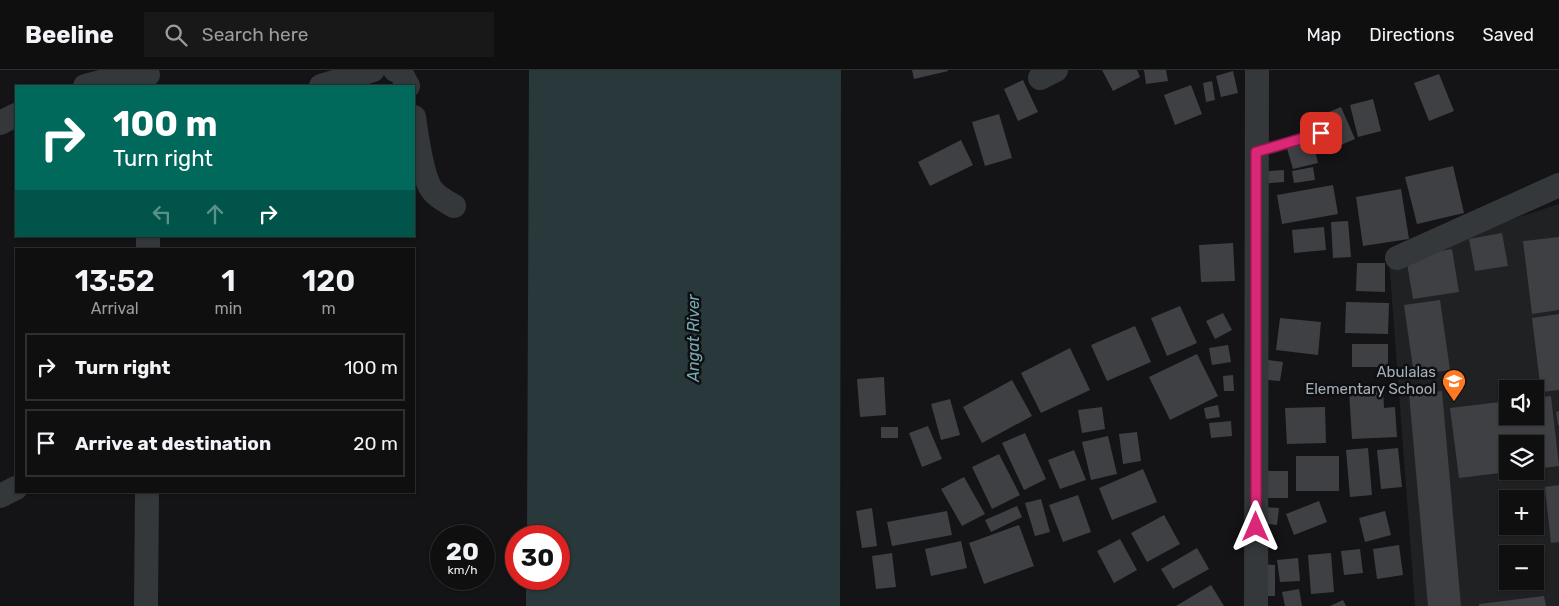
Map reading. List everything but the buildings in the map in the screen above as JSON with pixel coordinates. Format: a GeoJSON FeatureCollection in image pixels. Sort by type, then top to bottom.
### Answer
{"type":"FeatureCollection","features":[{"type":"Feature","properties":{"kind":"street"},"geometry":{"type":"LineString","coordinates":[[324,85],[373,70]]}},
{"type":"Feature","properties":{"kind":"street"},"geometry":{"type":"LineString","coordinates":[[395,70],[401,74],[407,85]]}},
{"type":"Feature","properties":{"kind":"street"},"geometry":{"type":"LineString","coordinates":[[1256,606],[1257,70]]}},
{"type":"Feature","properties":{"kind":"street"},"geometry":{"type":"LineString","coordinates":[[90,85],[108,80],[148,77]]}},
{"type":"Feature","properties":{"kind":"street"},"geometry":{"type":"LineString","coordinates":[[0,123],[15,116]]}},
{"type":"Feature","properties":{"kind":"street"},"geometry":{"type":"LineString","coordinates":[[415,122],[425,172],[431,190],[454,206]]}},
{"type":"Feature","properties":{"kind":"street"},"geometry":{"type":"LineString","coordinates":[[1397,258],[1559,185]]}},
{"type":"Feature","properties":{"kind":"street"},"geometry":{"type":"LineString","coordinates":[[0,496],[15,488]]}},
{"type":"Feature","properties":{"kind":"street"},"geometry":{"type":"LineString","coordinates":[[146,606],[147,493]]}},
{"type":"Feature","properties":{"kind":"lane"},"geometry":{"type":"LineString","coordinates":[[1256,152],[1321,133]]}},
{"type":"Feature","properties":{"kind":"shaded area","name":"Abulalas Elementary School"},"geometry":{"type":"Polygon","coordinates":[[[1559,204],[1559,606],[1415,606],[1389,260],[1559,204]]]}},
{"type":"Feature","properties":{"kind":"water","name":"Angat River"},"geometry":{"type":"Polygon","coordinates":[[[529,70],[841,70],[840,606],[526,606],[526,590],[570,590],[570,525],[527,525],[529,70]]]}},
{"type":"Feature","properties":{"kind":"place","name":"Abulalas Elementary School"},"geometry":{"type":"Point","coordinates":[1454,402]}},
{"type":"Feature","properties":{"kind":"route"},"geometry":{"type":"LineString","coordinates":[[1256,527],[1256,152],[1321,133]]}}]}
